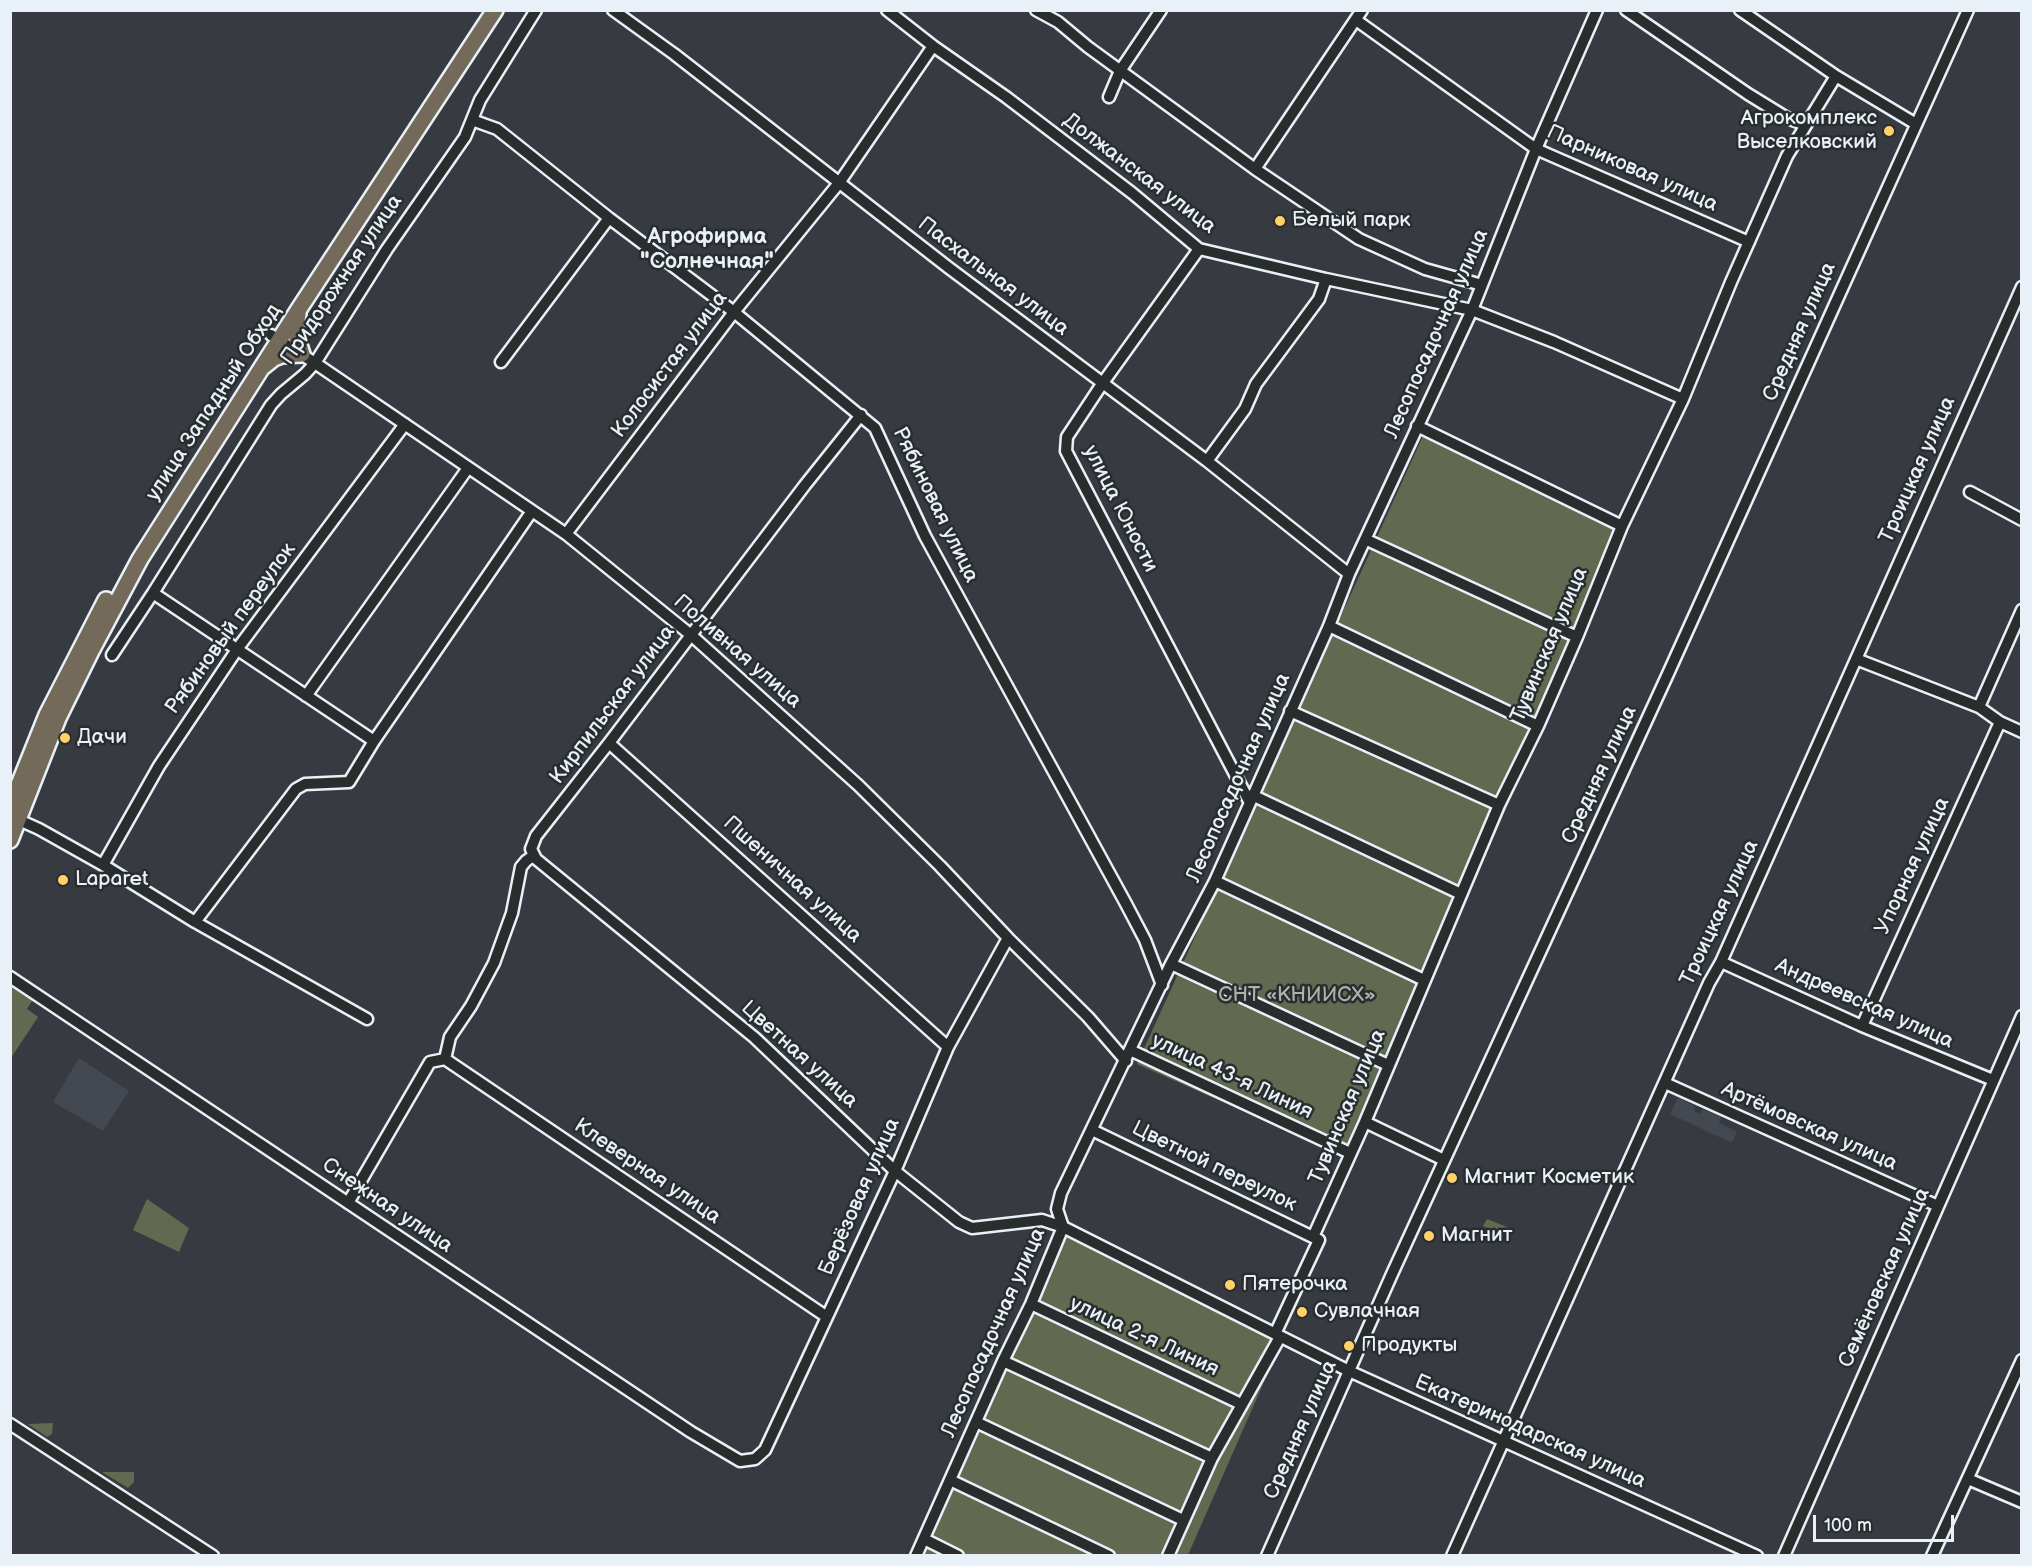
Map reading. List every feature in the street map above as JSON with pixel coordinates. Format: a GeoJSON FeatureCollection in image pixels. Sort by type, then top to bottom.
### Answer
{"type":"FeatureCollection","features":[{"type":"Feature","properties":{"kind":"highway","name":"улица Западный Обход"},"geometry":{"type":"LineString","coordinates":[[10,840],[15,814],[47,716],[131,554],[275,337],[485,10]]}},
{"type":"Feature","properties":{"kind":"highway","name":"улица Западный Обход"},"geometry":{"type":"LineString","coordinates":[[15,814],[58,718],[140,559],[260,370],[275,337],[299,309],[495,10]]}},
{"type":"Feature","properties":{"kind":"highway"},"geometry":{"type":"LineString","coordinates":[[299,309],[295,332],[308,358]]}},
{"type":"Feature","properties":{"kind":"highway"},"geometry":{"type":"LineString","coordinates":[[260,370],[274,358],[282,355],[308,358]]}},
{"type":"Feature","properties":{"kind":"street","name":"Придорожная улица"},"geometry":{"type":"LineString","coordinates":[[112,655],[271,405],[306,374],[308,358],[465,137],[480,100],[536,10]]}},
{"type":"Feature","properties":{"kind":"street","name":"Пасхальная улица"},"geometry":{"type":"LineString","coordinates":[[613,10],[674,54],[1102,384],[1207,461],[1349,574]]}},
{"type":"Feature","properties":{"kind":"street","name":"Должанская улица"},"geometry":{"type":"LineString","coordinates":[[887,10],[1114,179],[1199,249],[1472,310],[1554,342],[1683,399]]}},
{"type":"Feature","properties":{"kind":"street"},"geometry":{"type":"LineString","coordinates":[[1109,97],[1120,71],[1161,10]]}},
{"type":"Feature","properties":{"kind":"street","name":"Лесопосадочная улица"},"geometry":{"type":"LineString","coordinates":[[916,1556],[1003,1361],[1031,1304],[1062,1227],[1057,1209],[1060,1193],[1171,964],[1215,881],[1329,626],[1349,574],[1367,540],[1417,426],[1472,310],[1536,149],[1597,10]]}},
{"type":"Feature","properties":{"kind":"street"},"geometry":{"type":"LineString","coordinates":[[1626,10],[1748,94],[1787,118],[1806,125]]}},
{"type":"Feature","properties":{"kind":"street"},"geometry":{"type":"LineString","coordinates":[[1740,10],[1836,76],[1916,124]]}},
{"type":"Feature","properties":{"kind":"street","name":"Средняя улица"},"geometry":{"type":"LineString","coordinates":[[1267,1556],[1444,1160],[1667,676],[1968,10]]}},
{"type":"Feature","properties":{"kind":"street"},"geometry":{"type":"LineString","coordinates":[[1039,13],[1058,22],[1120,71],[1359,240],[1425,269],[1482,285]]}},
{"type":"Feature","properties":{"kind":"street"},"geometry":{"type":"LineString","coordinates":[[1256,169],[1359,15]]}},
{"type":"Feature","properties":{"kind":"street","name":"Парниковая улица"},"geometry":{"type":"LineString","coordinates":[[1359,15],[1536,149],[1749,242]]}},
{"type":"Feature","properties":{"kind":"street","name":"Колосистая улица"},"geometry":{"type":"LineString","coordinates":[[566,534],[734,312],[839,183],[933,46]]}},
{"type":"Feature","properties":{"kind":"street","name":"Тувинская улица"},"geometry":{"type":"LineString","coordinates":[[1168,1556],[1212,1458],[1278,1336],[1350,1153],[1499,805],[1538,726],[1622,525],[1683,399],[1787,156],[1836,76]]}},
{"type":"Feature","properties":{"kind":"street","name":"Рябиновая улица"},"geometry":{"type":"LineString","coordinates":[[472,120],[497,129],[609,218],[734,312],[875,428],[925,536],[1145,940],[1162,985]]}},
{"type":"Feature","properties":{"kind":"street"},"geometry":{"type":"LineString","coordinates":[[501,362],[609,218]]}},
{"type":"Feature","properties":{"kind":"street","name":"улица Юности"},"geometry":{"type":"LineString","coordinates":[[1199,249],[1102,384],[1067,437],[1066,451],[1251,798]]}},
{"type":"Feature","properties":{"kind":"street"},"geometry":{"type":"LineString","coordinates":[[1207,461],[1245,409],[1256,384],[1319,299],[1326,279]]}},
{"type":"Feature","properties":{"kind":"street","name":"Троицкая улица"},"geometry":{"type":"LineString","coordinates":[[1452,1556],[2022,287]]}},
{"type":"Feature","properties":{"kind":"street","name":"Поливная улица"},"geometry":{"type":"LineString","coordinates":[[275,337],[566,534],[691,635],[858,785],[1128,1056]]}},
{"type":"Feature","properties":{"kind":"street","name":"Кирпильская улица"},"geometry":{"type":"LineString","coordinates":[[445,1059],[450,1037],[471,1006],[494,963],[512,913],[521,867],[532,852],[536,836],[861,415]]}},
{"type":"Feature","properties":{"kind":"street","name":"Рябиновый переулок"},"geometry":{"type":"LineString","coordinates":[[104,865],[159,766],[238,648],[405,424]]}},
{"type":"Feature","properties":{"kind":"street"},"geometry":{"type":"LineString","coordinates":[[1417,426],[1622,525]]}},
{"type":"Feature","properties":{"kind":"street"},"geometry":{"type":"LineString","coordinates":[[306,696],[468,468]]}},
{"type":"Feature","properties":{"kind":"street"},"geometry":{"type":"LineString","coordinates":[[1970,492],[2022,520]]}},
{"type":"Feature","properties":{"kind":"street"},"geometry":{"type":"LineString","coordinates":[[195,922],[296,789],[306,784],[349,782],[374,741],[532,511]]}},
{"type":"Feature","properties":{"kind":"street"},"geometry":{"type":"LineString","coordinates":[[1367,540],[1577,637]]}},
{"type":"Feature","properties":{"kind":"street"},"geometry":{"type":"LineString","coordinates":[[153,593],[374,741]]}},
{"type":"Feature","properties":{"kind":"street"},"geometry":{"type":"LineString","coordinates":[[1978,707],[2022,610]]}},
{"type":"Feature","properties":{"kind":"street"},"geometry":{"type":"LineString","coordinates":[[1329,626],[1538,726]]}},
{"type":"Feature","properties":{"kind":"street"},"geometry":{"type":"LineString","coordinates":[[1856,659],[1978,707],[2000,722],[2022,732]]}},
{"type":"Feature","properties":{"kind":"street"},"geometry":{"type":"LineString","coordinates":[[1290,711],[1499,805]]}},
{"type":"Feature","properties":{"kind":"street","name":"Упорная улица"},"geometry":{"type":"LineString","coordinates":[[1862,1026],[2000,722]]}},
{"type":"Feature","properties":{"kind":"street","name":"Пшеничная улица"},"geometry":{"type":"LineString","coordinates":[[609,743],[948,1047]]}},
{"type":"Feature","properties":{"kind":"street"},"geometry":{"type":"LineString","coordinates":[[1251,798],[1461,894]]}},
{"type":"Feature","properties":{"kind":"street"},"geometry":{"type":"LineString","coordinates":[[15,814],[104,865],[195,922],[367,1019]]}},
{"type":"Feature","properties":{"kind":"street","name":"Цветная улица"},"geometry":{"type":"LineString","coordinates":[[532,852],[755,1038],[895,1171],[959,1222],[972,1228],[1042,1220],[1062,1227]]}},
{"type":"Feature","properties":{"kind":"street"},"geometry":{"type":"LineString","coordinates":[[1215,881],[1424,980]]}},
{"type":"Feature","properties":{"kind":"street","name":"Берёзовая улица"},"geometry":{"type":"LineString","coordinates":[[740,1461],[754,1459],[765,1450],[895,1171],[948,1047],[1008,938]]}},
{"type":"Feature","properties":{"kind":"street","name":"Андреевская улица"},"geometry":{"type":"LineString","coordinates":[[1720,962],[1862,1026],[1993,1080]]}},
{"type":"Feature","properties":{"kind":"street"},"geometry":{"type":"LineString","coordinates":[[1171,964],[1388,1065]]}},
{"type":"Feature","properties":{"kind":"street","name":"Снежная улица"},"geometry":{"type":"LineString","coordinates":[[13,979],[691,1432],[740,1461]]}},
{"type":"Feature","properties":{"kind":"street","name":"Семёновская улица"},"geometry":{"type":"LineString","coordinates":[[1784,1556],[2022,1016]]}},
{"type":"Feature","properties":{"kind":"street","name":"улица 43-я Линия"},"geometry":{"type":"LineString","coordinates":[[1128,1056],[1350,1153]]}},
{"type":"Feature","properties":{"kind":"street"},"geometry":{"type":"LineString","coordinates":[[348,1203],[430,1062],[445,1059]]}},
{"type":"Feature","properties":{"kind":"street","name":"Клеверная улица"},"geometry":{"type":"LineString","coordinates":[[445,1059],[827,1317]]}},
{"type":"Feature","properties":{"kind":"street","name":"Артёмовская улица"},"geometry":{"type":"LineString","coordinates":[[1665,1083],[1938,1206]]}},
{"type":"Feature","properties":{"kind":"street"},"geometry":{"type":"LineString","coordinates":[[1365,1122],[1444,1160]]}},
{"type":"Feature","properties":{"kind":"street","name":"Цветной переулок"},"geometry":{"type":"LineString","coordinates":[[1092,1130],[1316,1238]]}},
{"type":"Feature","properties":{"kind":"street","name":"Екатеринодарская улица"},"geometry":{"type":"LineString","coordinates":[[1062,1227],[1349,1371],[1757,1556]]}},
{"type":"Feature","properties":{"kind":"street","name":"улица 2-я Линия"},"geometry":{"type":"LineString","coordinates":[[1031,1304],[1241,1404]]}},
{"type":"Feature","properties":{"kind":"street"},"geometry":{"type":"LineString","coordinates":[[1932,1556],[2022,1360]]}},
{"type":"Feature","properties":{"kind":"street"},"geometry":{"type":"LineString","coordinates":[[1003,1361],[1212,1458]]}},
{"type":"Feature","properties":{"kind":"street"},"geometry":{"type":"LineString","coordinates":[[976,1422],[1183,1520]]}},
{"type":"Feature","properties":{"kind":"street"},"geometry":{"type":"LineString","coordinates":[[10,1424],[213,1556]]}},
{"type":"Feature","properties":{"kind":"street"},"geometry":{"type":"LineString","coordinates":[[1968,1479],[2022,1502]]}},
{"type":"Feature","properties":{"kind":"street"},"geometry":{"type":"LineString","coordinates":[[950,1480],[1109,1556]]}},
{"type":"Feature","properties":{"kind":"street"},"geometry":{"type":"LineString","coordinates":[[924,1539],[958,1556]]}},
{"type":"Feature","properties":{"kind":"shaded area"},"geometry":{"type":"Polygon","coordinates":[[[79,1058],[129,1091],[103,1131],[53,1102],[79,1058]]]}},
{"type":"Feature","properties":{"kind":"shaded area"},"geometry":{"type":"Polygon","coordinates":[[[1678,1098],[1695,1106],[1694,1111],[1700,1114],[1703,1109],[1721,1117],[1719,1123],[1737,1132],[1733,1141],[1730,1142],[1670,1114],[1678,1098]]]}},
{"type":"Feature","properties":{"kind":"green space","name":"СНТ «КНИИСХ»"},"geometry":{"type":"Polygon","coordinates":[[[1423,436],[1627,534],[1352,1159],[1137,1064],[1423,436]]]}},
{"type":"Feature","properties":{"kind":"green space"},"geometry":{"type":"Polygon","coordinates":[[[11,982],[34,998],[27,1009],[38,1017],[11,1058],[11,982]]]}},
{"type":"Feature","properties":{"kind":"green space"},"geometry":{"type":"Polygon","coordinates":[[[147,1199],[189,1228],[179,1252],[133,1230],[147,1199]]]}},
{"type":"Feature","properties":{"kind":"green space"},"geometry":{"type":"Polygon","coordinates":[[[1487,1219],[1512,1229],[1509,1237],[1483,1226],[1487,1219]]]}},
{"type":"Feature","properties":{"kind":"green space"},"geometry":{"type":"Polygon","coordinates":[[[1070,1228],[1285,1334],[1188,1555],[924,1556],[1070,1228]]]}},
{"type":"Feature","properties":{"kind":"green space"},"geometry":{"type":"Polygon","coordinates":[[[53,1423],[52,1434],[47,1437],[28,1424],[53,1423]]]}},
{"type":"Feature","properties":{"kind":"green space"},"geometry":{"type":"Polygon","coordinates":[[[102,1472],[134,1472],[134,1482],[128,1488],[102,1472]]]}},
{"type":"Feature","properties":{"kind":"place","name":"Агрокомплекс Выселковский"},"geometry":{"type":"Point","coordinates":[1889,131]}},
{"type":"Feature","properties":{"kind":"place","name":"Белый парк"},"geometry":{"type":"Point","coordinates":[1280,221]}},
{"type":"Feature","properties":{"kind":"place","name":"Дачи"},"geometry":{"type":"Point","coordinates":[65,738]}},
{"type":"Feature","properties":{"kind":"place","name":"Laparet"},"geometry":{"type":"Point","coordinates":[63,880]}},
{"type":"Feature","properties":{"kind":"place","name":"Магнит Косметик"},"geometry":{"type":"Point","coordinates":[1452,1178]}},
{"type":"Feature","properties":{"kind":"place","name":"Магнит"},"geometry":{"type":"Point","coordinates":[1429,1236]}},
{"type":"Feature","properties":{"kind":"place","name":"Пятерочка"},"geometry":{"type":"Point","coordinates":[1230,1285]}},
{"type":"Feature","properties":{"kind":"place","name":"Сувлачная"},"geometry":{"type":"Point","coordinates":[1302,1312]}},
{"type":"Feature","properties":{"kind":"place","name":"Продукты"},"geometry":{"type":"Point","coordinates":[1349,1346]}},
{"type":"Feature","properties":{"kind":"district","name":"Агрофирма \"Солнечная\""},"geometry":{"type":"Point","coordinates":[707,250]}}]}
